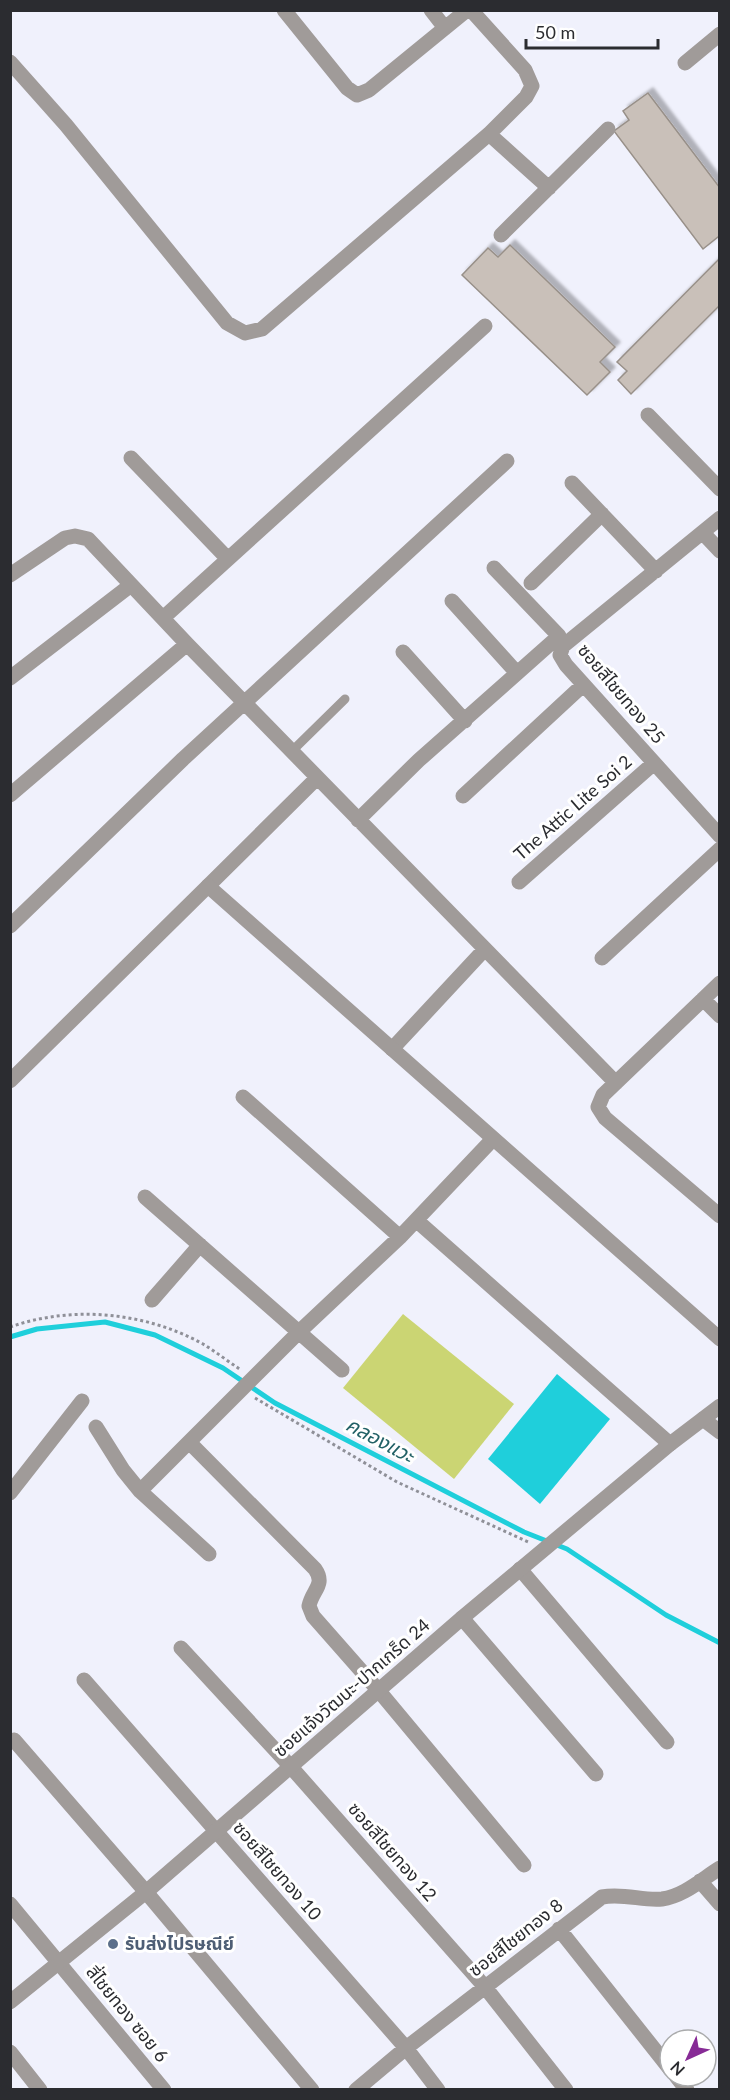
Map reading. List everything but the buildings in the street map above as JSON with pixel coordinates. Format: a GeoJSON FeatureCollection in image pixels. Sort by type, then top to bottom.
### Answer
{"type":"FeatureCollection","features":[{"type":"Feature","properties":{"kind":"street"},"geometry":{"type":"LineString","coordinates":[[10,62],[66,125],[227,323],[245,333],[262,329],[489,134],[526,98],[532,86],[525,70],[469,10],[369,90],[357,95],[347,88],[284,10]]}},
{"type":"Feature","properties":{"kind":"street"},"geometry":{"type":"LineString","coordinates":[[431,10],[446,28]]}},
{"type":"Feature","properties":{"kind":"street"},"geometry":{"type":"LineString","coordinates":[[685,63],[720,33]]}},
{"type":"Feature","properties":{"kind":"street"},"geometry":{"type":"LineString","coordinates":[[501,235],[608,129]]}},
{"type":"Feature","properties":{"kind":"street"},"geometry":{"type":"LineString","coordinates":[[489,134],[549,188]]}},
{"type":"Feature","properties":{"kind":"street"},"geometry":{"type":"LineString","coordinates":[[163,618],[485,326]]}},
{"type":"Feature","properties":{"kind":"street"},"geometry":{"type":"LineString","coordinates":[[648,415],[720,489]]}},
{"type":"Feature","properties":{"kind":"street"},"geometry":{"type":"LineString","coordinates":[[131,458],[228,559]]}},
{"type":"Feature","properties":{"kind":"street"},"geometry":{"type":"LineString","coordinates":[[10,926],[183,759],[507,461]]}},
{"type":"Feature","properties":{"kind":"street"},"geometry":{"type":"LineString","coordinates":[[572,483],[656,571]]}},
{"type":"Feature","properties":{"kind":"street"},"geometry":{"type":"LineString","coordinates":[[531,583],[602,514]]}},
{"type":"Feature","properties":{"kind":"street","name":"ซอยสีไชยทอง 25"},"geometry":{"type":"LineString","coordinates":[[720,518],[563,646],[560,655],[583,685],[720,836]]}},
{"type":"Feature","properties":{"kind":"street"},"geometry":{"type":"LineString","coordinates":[[703,533],[720,552]]}},
{"type":"Feature","properties":{"kind":"street"},"geometry":{"type":"LineString","coordinates":[[10,575],[65,538],[75,536],[88,538],[244,704],[616,1083]]}},
{"type":"Feature","properties":{"kind":"street"},"geometry":{"type":"LineString","coordinates":[[358,820],[419,760],[559,636],[494,568]]}},
{"type":"Feature","properties":{"kind":"street"},"geometry":{"type":"LineString","coordinates":[[10,678],[131,585]]}},
{"type":"Feature","properties":{"kind":"street"},"geometry":{"type":"LineString","coordinates":[[452,601],[517,673]]}},
{"type":"Feature","properties":{"kind":"street"},"geometry":{"type":"LineString","coordinates":[[10,795],[187,644]]}},
{"type":"Feature","properties":{"kind":"street"},"geometry":{"type":"LineString","coordinates":[[403,652],[465,721]]}},
{"type":"Feature","properties":{"kind":"street"},"geometry":{"type":"LineString","coordinates":[[463,796],[583,685]]}},
{"type":"Feature","properties":{"kind":"street","name":"The Attic Lite Soi 2"},"geometry":{"type":"LineString","coordinates":[[519,882],[654,763]]}},
{"type":"Feature","properties":{"kind":"street"},"geometry":{"type":"LineString","coordinates":[[10,1081],[317,778]]}},
{"type":"Feature","properties":{"kind":"street"},"geometry":{"type":"LineString","coordinates":[[602,958],[720,849]]}},
{"type":"Feature","properties":{"kind":"street"},"geometry":{"type":"LineString","coordinates":[[208,886],[720,1339]]}},
{"type":"Feature","properties":{"kind":"street"},"geometry":{"type":"LineString","coordinates":[[392,1049],[485,949]]}},
{"type":"Feature","properties":{"kind":"street"},"geometry":{"type":"LineString","coordinates":[[720,983],[603,1095],[598,1107],[605,1118],[720,1216]]}},
{"type":"Feature","properties":{"kind":"street"},"geometry":{"type":"LineString","coordinates":[[703,999],[720,1017]]}},
{"type":"Feature","properties":{"kind":"street"},"geometry":{"type":"LineString","coordinates":[[243,1097],[400,1237]]}},
{"type":"Feature","properties":{"kind":"street"},"geometry":{"type":"LineString","coordinates":[[140,1491],[298,1332],[400,1237],[493,1139]]}},
{"type":"Feature","properties":{"kind":"street"},"geometry":{"type":"LineString","coordinates":[[145,1197],[342,1370]]}},
{"type":"Feature","properties":{"kind":"street"},"geometry":{"type":"LineString","coordinates":[[416,1220],[670,1444]]}},
{"type":"Feature","properties":{"kind":"street"},"geometry":{"type":"LineString","coordinates":[[152,1300],[200,1245]]}},
{"type":"Feature","properties":{"kind":"street"},"geometry":{"type":"LineString","coordinates":[[10,1493],[82,1401]]}},
{"type":"Feature","properties":{"kind":"street","name":"ซอยแจ้งวัฒนะ-ปากเกร็ด 24"},"geometry":{"type":"LineString","coordinates":[[10,2002],[146,1892],[520,1569],[670,1444],[720,1406]]}},
{"type":"Feature","properties":{"kind":"street"},"geometry":{"type":"LineString","coordinates":[[704,1419],[720,1432]]}},
{"type":"Feature","properties":{"kind":"street"},"geometry":{"type":"LineString","coordinates":[[96,1427],[123,1470],[140,1491],[209,1554]]}},
{"type":"Feature","properties":{"kind":"street"},"geometry":{"type":"LineString","coordinates":[[189,1442],[315,1569],[320,1582],[309,1606],[313,1616],[379,1691],[524,1865]]}},
{"type":"Feature","properties":{"kind":"street"},"geometry":{"type":"LineString","coordinates":[[520,1569],[667,1742]]}},
{"type":"Feature","properties":{"kind":"street"},"geometry":{"type":"LineString","coordinates":[[462,1618],[596,1774]]}},
{"type":"Feature","properties":{"kind":"street","name":"ซอยสีไชยทอง 12"},"geometry":{"type":"LineString","coordinates":[[181,1648],[291,1767],[485,1987],[566,2090]]}},
{"type":"Feature","properties":{"kind":"street","name":"ซอยสีไชยทอง 10"},"geometry":{"type":"LineString","coordinates":[[84,1680],[406,2048],[438,2090]]}},
{"type":"Feature","properties":{"kind":"street"},"geometry":{"type":"LineString","coordinates":[[14,1740],[146,1892],[312,2090]]}},
{"type":"Feature","properties":{"kind":"street","name":"ซอยสีไชยทอง 8"},"geometry":{"type":"LineString","coordinates":[[356,2090],[406,2048],[602,1897],[618,1894],[661,1899],[679,1894],[720,1868]]}},
{"type":"Feature","properties":{"kind":"street"},"geometry":{"type":"LineString","coordinates":[[700,1881],[720,1904]]}},
{"type":"Feature","properties":{"kind":"street","name":"สี่ไชยทอง ซอย 6"},"geometry":{"type":"LineString","coordinates":[[10,1904],[164,2090]]}},
{"type":"Feature","properties":{"kind":"street"},"geometry":{"type":"LineString","coordinates":[[558,1929],[658,2054]]}},
{"type":"Feature","properties":{"kind":"street"},"geometry":{"type":"LineString","coordinates":[[10,2052],[40,2090]]}},
{"type":"Feature","properties":{"kind":"lane"},"geometry":{"type":"LineString","coordinates":[[291,752],[345,699]]}},
{"type":"Feature","properties":{"kind":"path"},"geometry":{"type":"LineString","coordinates":[[10,1327],[25,1322],[64,1316],[108,1314],[154,1323],[202,1344],[253,1378]]}},
{"type":"Feature","properties":{"kind":"path"},"geometry":{"type":"LineString","coordinates":[[240,1390],[397,1482],[544,1549]]}},
{"type":"Feature","properties":{"kind":"green space"},"geometry":{"type":"Polygon","coordinates":[[[403,1314],[514,1404],[454,1479],[343,1388],[403,1314]]]}},
{"type":"Feature","properties":{"kind":"water"},"geometry":{"type":"Polygon","coordinates":[[[557,1374],[610,1419],[540,1504],[488,1459],[557,1374]]]}},
{"type":"Feature","properties":{"kind":"waterway","name":"คลองแวะ"},"geometry":{"type":"LineString","coordinates":[[10,1337],[37,1329],[105,1322],[155,1335],[223,1368],[275,1403],[524,1532],[567,1549],[666,1615],[720,1643]]}},
{"type":"Feature","properties":{"kind":"place","name":"รับส่งไปรษณีย์"},"geometry":{"type":"Point","coordinates":[113,1944]}}]}
